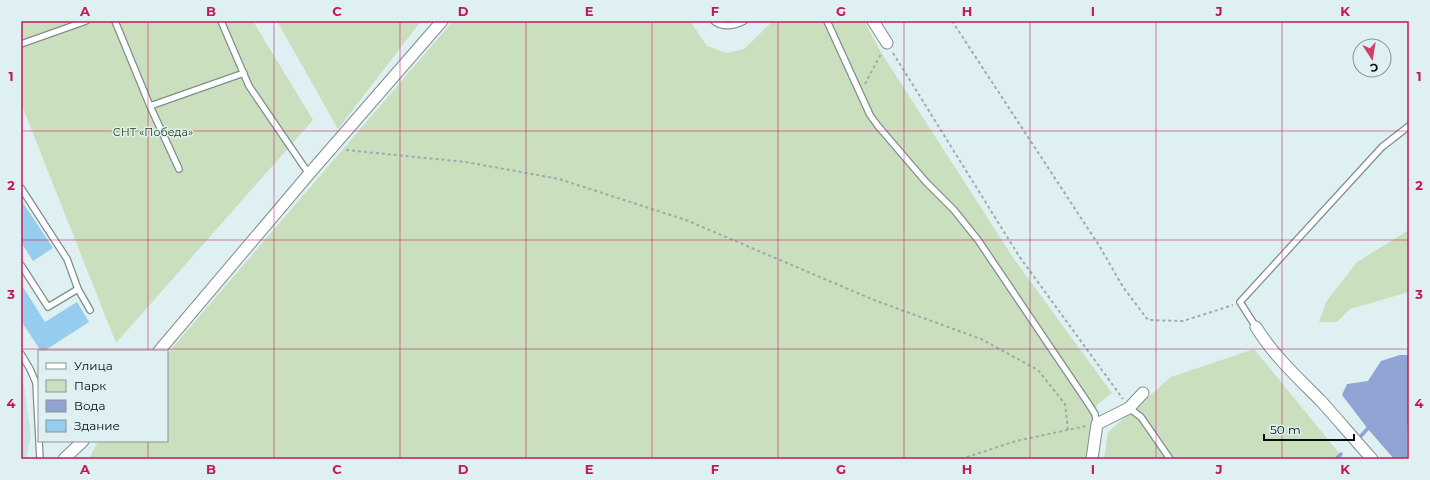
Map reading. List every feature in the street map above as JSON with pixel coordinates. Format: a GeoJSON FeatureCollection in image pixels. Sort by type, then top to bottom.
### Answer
{"type":"FeatureCollection","features":[{"type":"Feature","properties":{"kind":"street"},"geometry":{"type":"LineString","coordinates":[[160,350],[331,148],[442,21]]}},
{"type":"Feature","properties":{"kind":"street"},"geometry":{"type":"LineString","coordinates":[[873,21],[887,43]]}},
{"type":"Feature","properties":{"kind":"street"},"geometry":{"type":"LineString","coordinates":[[1256,328],[1274,353],[1322,402],[1372,459]]}},
{"type":"Feature","properties":{"kind":"street"},"geometry":{"type":"LineString","coordinates":[[1092,459],[1096,424],[1130,408],[1143,394]]}},
{"type":"Feature","properties":{"kind":"street"},"geometry":{"type":"LineString","coordinates":[[64,459],[82,442]]}},
{"type":"Feature","properties":{"kind":"lane"},"geometry":{"type":"LineString","coordinates":[[21,44],[86,21]]}},
{"type":"Feature","properties":{"kind":"lane"},"geometry":{"type":"LineString","coordinates":[[116,21],[150,106],[178,169]]}},
{"type":"Feature","properties":{"kind":"lane"},"geometry":{"type":"LineString","coordinates":[[222,21],[249,86],[309,174]]}},
{"type":"Feature","properties":{"kind":"lane"},"geometry":{"type":"LineString","coordinates":[[714,21],[725,26],[736,25],[744,21]]}},
{"type":"Feature","properties":{"kind":"lane"},"geometry":{"type":"LineString","coordinates":[[827,21],[861,92],[870,115],[926,182],[954,210],[978,240],[1088,402],[1095,414],[1096,424]]}},
{"type":"Feature","properties":{"kind":"lane"},"geometry":{"type":"LineString","coordinates":[[150,106],[244,74]]}},
{"type":"Feature","properties":{"kind":"lane"},"geometry":{"type":"LineString","coordinates":[[1256,328],[1240,302],[1382,147],[1409,126]]}},
{"type":"Feature","properties":{"kind":"lane"},"geometry":{"type":"LineString","coordinates":[[21,188],[67,259],[78,289],[90,310]]}},
{"type":"Feature","properties":{"kind":"lane"},"geometry":{"type":"LineString","coordinates":[[21,265],[48,307],[78,289]]}},
{"type":"Feature","properties":{"kind":"lane"},"geometry":{"type":"LineString","coordinates":[[21,354],[36,383],[38,421]]}},
{"type":"Feature","properties":{"kind":"lane"},"geometry":{"type":"LineString","coordinates":[[1130,408],[1142,417],[1170,459]]}},
{"type":"Feature","properties":{"kind":"lane"},"geometry":{"type":"LineString","coordinates":[[39,442],[40,459]]}},
{"type":"Feature","properties":{"kind":"path"},"geometry":{"type":"LineString","coordinates":[[952,21],[1100,247],[1123,287],[1148,320],[1183,320],[1240,302]]}},
{"type":"Feature","properties":{"kind":"path"},"geometry":{"type":"LineString","coordinates":[[861,92],[887,43]]}},
{"type":"Feature","properties":{"kind":"path"},"geometry":{"type":"LineString","coordinates":[[887,43],[1019,256],[1130,408]]}},
{"type":"Feature","properties":{"kind":"path"},"geometry":{"type":"LineString","coordinates":[[331,148],[466,162],[559,179],[686,220],[874,300],[981,339],[1038,370],[1065,404],[1068,430]]}},
{"type":"Feature","properties":{"kind":"path"},"geometry":{"type":"LineString","coordinates":[[961,459],[1016,441],[1096,424]]}},
{"type":"Feature","properties":{"kind":"shaded area"},"geometry":{"type":"Polygon","coordinates":[[[21,380],[24,385],[31,436],[26,459],[21,459],[21,380]]]}},
{"type":"Feature","properties":{"kind":"green space","name":"СНТ «Победа»"},"geometry":{"type":"Polygon","coordinates":[[[21,21],[253,21],[313,120],[116,343],[21,103],[21,21]]]}},
{"type":"Feature","properties":{"kind":"green space"},"geometry":{"type":"Polygon","coordinates":[[[277,21],[421,21],[338,129],[277,21]]]}},
{"type":"Feature","properties":{"kind":"green space"},"geometry":{"type":"Polygon","coordinates":[[[453,21],[690,21],[707,46],[726,53],[744,49],[773,21],[864,21],[882,54],[1014,259],[1112,393],[1097,405],[1086,459],[89,459],[98,442],[168,442],[168,353],[453,21]]]}},
{"type":"Feature","properties":{"kind":"green space"},"geometry":{"type":"Polygon","coordinates":[[[1409,230],[1409,292],[1350,309],[1337,322],[1319,322],[1326,302],[1357,262],[1409,230]]]}},
{"type":"Feature","properties":{"kind":"green space"},"geometry":{"type":"Polygon","coordinates":[[[1254,349],[1344,459],[1104,459],[1108,432],[1171,377],[1254,349]]]}},
{"type":"Feature","properties":{"kind":"water"},"geometry":{"type":"Polygon","coordinates":[[[1400,355],[1409,355],[1409,424],[1407,425],[1407,459],[1394,459],[1368,429],[1342,395],[1347,384],[1368,381],[1381,361],[1400,355]]]}},
{"type":"Feature","properties":{"kind":"building"},"geometry":{"type":"Polygon","coordinates":[[[21,200],[53,248],[33,261],[21,242],[21,200]]]}},
{"type":"Feature","properties":{"kind":"building"},"geometry":{"type":"Polygon","coordinates":[[[21,284],[45,322],[77,302],[89,322],[46,350],[40,350],[21,321],[21,284]]]}},
{"type":"Feature","properties":{"kind":"waterway"},"geometry":{"type":"LineString","coordinates":[[1360,437],[1370,426]]}},
{"type":"Feature","properties":{"kind":"waterway"},"geometry":{"type":"LineString","coordinates":[[1336,459],[1341,454]]}}]}
